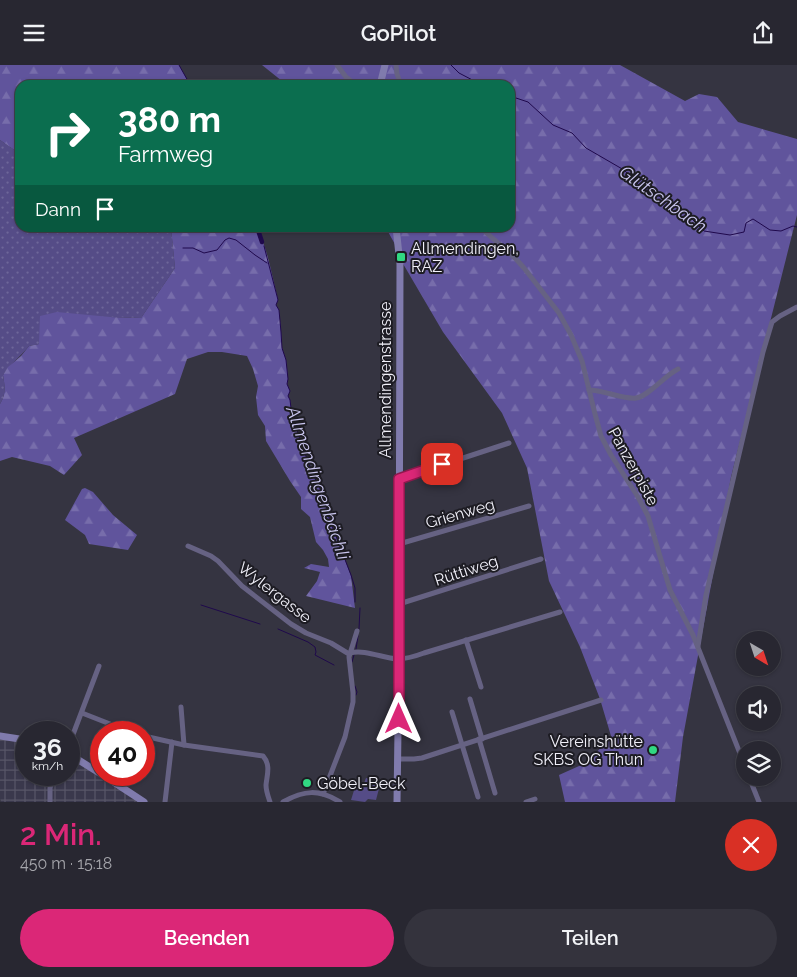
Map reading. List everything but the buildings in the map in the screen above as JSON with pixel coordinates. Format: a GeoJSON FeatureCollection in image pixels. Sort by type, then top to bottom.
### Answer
{"type":"FeatureCollection","features":[{"type":"Feature","properties":{"kind":"street"},"geometry":{"type":"LineString","coordinates":[[337,65],[350,80]]}},
{"type":"Feature","properties":{"kind":"street"},"geometry":{"type":"LineString","coordinates":[[380,80],[385,65]]}},
{"type":"Feature","properties":{"kind":"street"},"geometry":{"type":"LineString","coordinates":[[396,65],[398,80]]}},
{"type":"Feature","properties":{"kind":"street","name":"Allmendingenstrasse"},"geometry":{"type":"LineString","coordinates":[[397,232],[400,264],[397,802]]}},
{"type":"Feature","properties":{"kind":"street","name":"Panzerpiste"},"geometry":{"type":"LineString","coordinates":[[485,232],[524,268],[559,313],[571,335],[579,354],[601,435],[648,516],[668,585],[698,647],[736,744]]}},
{"type":"Feature","properties":{"kind":"street"},"geometry":{"type":"LineString","coordinates":[[698,647],[706,595],[763,352],[772,323],[780,316],[797,307]]}},
{"type":"Feature","properties":{"kind":"street"},"geometry":{"type":"LineString","coordinates":[[589,390],[635,398],[655,387],[678,369]]}},
{"type":"Feature","properties":{"kind":"street"},"geometry":{"type":"LineString","coordinates":[[399,479],[509,443]]}},
{"type":"Feature","properties":{"kind":"street","name":"Grienweg"},"geometry":{"type":"LineString","coordinates":[[399,544],[529,505]]}},
{"type":"Feature","properties":{"kind":"street","name":"Wylergasse"},"geometry":{"type":"LineString","coordinates":[[188,546],[215,558],[242,586],[291,624],[306,633],[350,653],[357,652],[399,659]]}},
{"type":"Feature","properties":{"kind":"street","name":"Rüttiweg"},"geometry":{"type":"LineString","coordinates":[[398,604],[541,559]]}},
{"type":"Feature","properties":{"kind":"street"},"geometry":{"type":"LineString","coordinates":[[399,659],[560,612]]}},
{"type":"Feature","properties":{"kind":"street"},"geometry":{"type":"LineString","coordinates":[[323,794],[345,737],[353,702],[348,660],[357,631]]}},
{"type":"Feature","properties":{"kind":"street"},"geometry":{"type":"LineString","coordinates":[[466,640],[482,687]]}},
{"type":"Feature","properties":{"kind":"street"},"geometry":{"type":"LineString","coordinates":[[79,721],[100,666]]}},
{"type":"Feature","properties":{"kind":"street"},"geometry":{"type":"LineString","coordinates":[[470,699],[495,793]]}},
{"type":"Feature","properties":{"kind":"street"},"geometry":{"type":"LineString","coordinates":[[398,759],[418,759],[600,700]]}},
{"type":"Feature","properties":{"kind":"street"},"geometry":{"type":"LineString","coordinates":[[181,707],[184,745]]}},
{"type":"Feature","properties":{"kind":"street"},"geometry":{"type":"LineString","coordinates":[[452,712],[478,797]]}},
{"type":"Feature","properties":{"kind":"street"},"geometry":{"type":"LineString","coordinates":[[82,713],[102,721]]}},
{"type":"Feature","properties":{"kind":"street"},"geometry":{"type":"LineString","coordinates":[[0,736],[15,738]]}},
{"type":"Feature","properties":{"kind":"street"},"geometry":{"type":"LineString","coordinates":[[155,738],[184,745],[263,757],[268,765],[266,786],[270,802]]}},
{"type":"Feature","properties":{"kind":"street"},"geometry":{"type":"LineString","coordinates":[[165,802],[172,742]]}},
{"type":"Feature","properties":{"kind":"street"},"geometry":{"type":"LineString","coordinates":[[50,802],[51,786]]}},
{"type":"Feature","properties":{"kind":"street"},"geometry":{"type":"LineString","coordinates":[[120,786],[144,802]]}},
{"type":"Feature","properties":{"kind":"street"},"geometry":{"type":"LineString","coordinates":[[753,786],[759,802]]}},
{"type":"Feature","properties":{"kind":"street"},"geometry":{"type":"LineString","coordinates":[[282,802],[303,793],[313,792],[323,794],[340,802]]}},
{"type":"Feature","properties":{"kind":"street"},"geometry":{"type":"LineString","coordinates":[[526,802],[535,799]]}},
{"type":"Feature","properties":{"kind":"shaded area"},"geometry":{"type":"Polygon","coordinates":[[[0,140],[15,150],[15,232],[171,232],[175,268],[141,318],[110,317],[29,346],[3,375],[4,390],[0,404],[0,140]]]}},
{"type":"Feature","properties":{"kind":"shaded area"},"geometry":{"type":"Polygon","coordinates":[[[0,736],[15,738],[15,786],[80,786],[80,761],[90,767],[90,786],[119,786],[144,802],[1,802],[0,736]]]}},
{"type":"Feature","properties":{"kind":"shaded area"},"geometry":{"type":"Polygon","coordinates":[[[366,778],[381,781],[376,800],[368,799],[365,802],[351,800],[356,784],[363,786],[366,778]]]}},
{"type":"Feature","properties":{"kind":"green space"},"geometry":{"type":"Polygon","coordinates":[[[0,65],[179,65],[187,80],[15,80],[15,150],[0,140],[0,65]]]}},
{"type":"Feature","properties":{"kind":"green space"},"geometry":{"type":"Polygon","coordinates":[[[262,65],[620,65],[685,101],[699,94],[717,97],[738,122],[797,139],[797,215],[731,477],[683,737],[675,802],[565,802],[559,775],[588,762],[611,736],[600,699],[580,647],[549,581],[527,468],[502,413],[443,332],[402,262],[388,232],[515,232],[515,80],[281,80],[262,65]]]}},
{"type":"Feature","properties":{"kind":"green space"},"geometry":{"type":"Polygon","coordinates":[[[171,232],[259,232],[267,254],[278,300],[276,305],[279,310],[282,348],[286,360],[287,384],[290,391],[288,396],[291,408],[300,440],[322,493],[329,518],[351,576],[355,608],[306,596],[317,581],[320,572],[304,568],[311,564],[329,567],[328,559],[316,542],[310,517],[301,509],[301,497],[266,441],[265,426],[258,415],[256,397],[258,386],[247,356],[208,352],[187,359],[175,394],[74,438],[82,455],[64,475],[50,466],[12,457],[0,461],[0,404],[4,390],[3,375],[8,367],[29,346],[39,344],[40,316],[57,312],[141,318],[175,268],[171,232]]]}},
{"type":"Feature","properties":{"kind":"green space"},"geometry":{"type":"Polygon","coordinates":[[[85,488],[93,492],[113,515],[137,535],[128,550],[89,544],[85,535],[65,520],[82,489],[85,488]]]}},
{"type":"Feature","properties":{"kind":"waterway","name":"Allmendingenbächli"},"geometry":{"type":"LineString","coordinates":[[179,65],[187,80]]}},
{"type":"Feature","properties":{"kind":"waterway","name":"Glütschbach"},"geometry":{"type":"LineString","coordinates":[[451,65],[459,73],[472,80]]}},
{"type":"Feature","properties":{"kind":"waterway","name":"Glütschbach"},"geometry":{"type":"LineString","coordinates":[[515,98],[528,102],[553,125],[572,133],[586,148],[624,170],[642,188],[679,206],[704,231],[730,235],[744,232],[746,223],[753,219],[770,230],[781,231],[793,226],[797,227]]}},
{"type":"Feature","properties":{"kind":"waterway","name":"Allmendingenbächli"},"geometry":{"type":"LineString","coordinates":[[259,232],[262,242]]}},
{"type":"Feature","properties":{"kind":"waterway"},"geometry":{"type":"LineString","coordinates":[[183,248],[193,248],[204,253],[217,250],[229,238],[236,240],[267,263]]}},
{"type":"Feature","properties":{"kind":"waterway","name":"Allmendingenbächli"},"geometry":{"type":"LineString","coordinates":[[264,246],[278,300],[276,305],[279,310],[282,348],[286,360],[287,384],[290,391],[288,396],[294,420],[351,575],[355,588],[355,602]]}},
{"type":"Feature","properties":{"kind":"waterway"},"geometry":{"type":"LineString","coordinates":[[201,605],[260,624]]}},
{"type":"Feature","properties":{"kind":"waterway","name":"Allmendingenbächli"},"geometry":{"type":"LineString","coordinates":[[359,629],[360,608]]}},
{"type":"Feature","properties":{"kind":"waterway"},"geometry":{"type":"LineString","coordinates":[[278,629],[308,642],[315,647],[315,655],[334,665]]}},
{"type":"Feature","properties":{"kind":"waterway","name":"Allmendingenbächli"},"geometry":{"type":"LineString","coordinates":[[356,649],[358,636]]}},
{"type":"Feature","properties":{"kind":"waterway","name":"Allmendingenbächli"},"geometry":{"type":"LineString","coordinates":[[352,662],[354,655]]}},
{"type":"Feature","properties":{"kind":"waterway"},"geometry":{"type":"LineString","coordinates":[[355,686],[356,695]]}},
{"type":"Feature","properties":{"kind":"place","name":"Allmendingen, RAZ"},"geometry":{"type":"Point","coordinates":[401,257]}},
{"type":"Feature","properties":{"kind":"place","name":"Vereinshütte SKBS OG Thun"},"geometry":{"type":"Point","coordinates":[653,750]}},
{"type":"Feature","properties":{"kind":"place","name":"Göbel-Beck"},"geometry":{"type":"Point","coordinates":[307,783]}},
{"type":"Feature","properties":{"kind":"route"},"geometry":{"type":"LineString","coordinates":[[399,719],[399,479],[442,464]]}}]}
